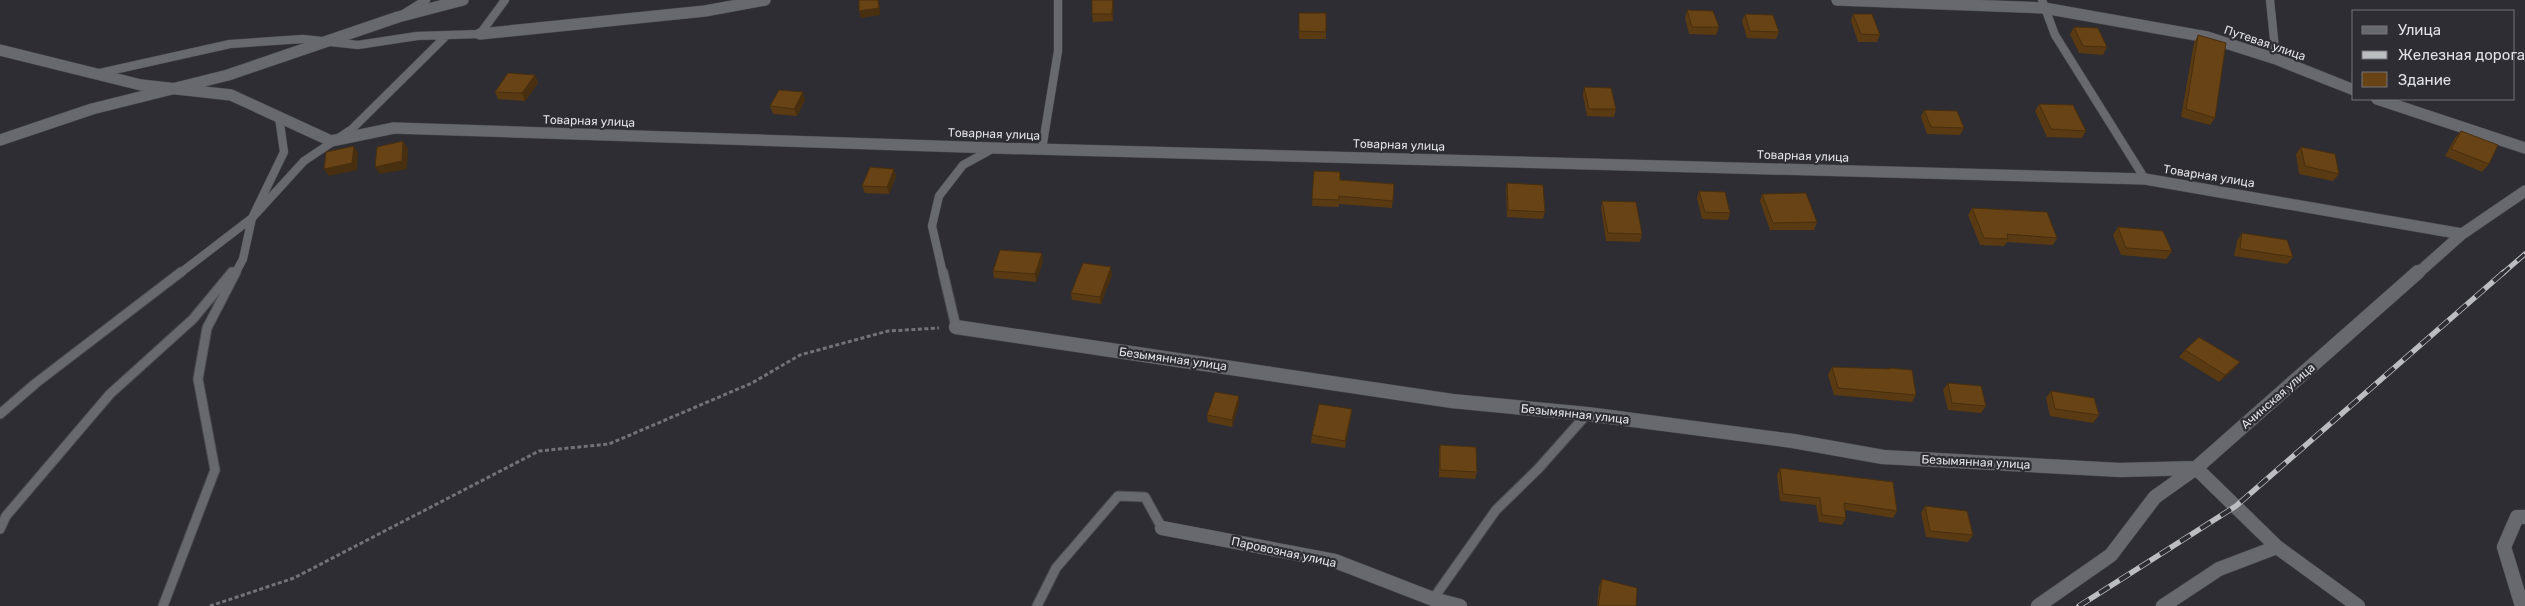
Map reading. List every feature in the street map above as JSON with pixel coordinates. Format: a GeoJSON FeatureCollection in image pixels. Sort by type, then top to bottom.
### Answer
{"type":"FeatureCollection","features":[{"type":"Feature","properties":{"kind":"street"},"geometry":{"type":"LineString","coordinates":[[0,140],[92,109],[179,88],[326,44],[398,17],[463,0]]}},
{"type":"Feature","properties":{"kind":"street"},"geometry":{"type":"LineString","coordinates":[[480,34],[704,11],[765,0]]}},
{"type":"Feature","properties":{"kind":"street","name":"Путевая улица"},"geometry":{"type":"LineString","coordinates":[[1837,0],[2043,4],[2207,37],[2276,59],[2352,89]]}},
{"type":"Feature","properties":{"kind":"street"},"geometry":{"type":"LineString","coordinates":[[0,50],[141,84],[231,95],[331,141]]}},
{"type":"Feature","properties":{"kind":"street"},"geometry":{"type":"LineString","coordinates":[[2380,100],[2525,148]]}},
{"type":"Feature","properties":{"kind":"street","name":"Товарная улица"},"geometry":{"type":"LineString","coordinates":[[331,141],[394,128],[994,148],[2145,179],[2462,234]]}},
{"type":"Feature","properties":{"kind":"street","name":"Ачинская улица"},"geometry":{"type":"LineString","coordinates":[[2038,606],[2111,555],[2155,496],[2196,468],[2462,234],[2525,191]]}},
{"type":"Feature","properties":{"kind":"street","name":"Безымянная улица"},"geometry":{"type":"LineString","coordinates":[[956,327],[1452,400],[1587,414],[1793,441],[1883,457],[2120,470],[2196,468]]}},
{"type":"Feature","properties":{"kind":"street"},"geometry":{"type":"LineString","coordinates":[[2196,468],[2277,547],[2358,606]]}},
{"type":"Feature","properties":{"kind":"street"},"geometry":{"type":"LineString","coordinates":[[2522,606],[2504,547],[2517,517],[2525,517]]}},
{"type":"Feature","properties":{"kind":"street","name":"Паровозная улица"},"geometry":{"type":"LineString","coordinates":[[1162,528],[1335,561],[1433,599],[1460,606]]}},
{"type":"Feature","properties":{"kind":"street"},"geometry":{"type":"LineString","coordinates":[[2163,606],[2219,569],[2277,547]]}},
{"type":"Feature","properties":{"kind":"lane"},"geometry":{"type":"LineString","coordinates":[[398,17],[426,0]]}},
{"type":"Feature","properties":{"kind":"lane"},"geometry":{"type":"LineString","coordinates":[[100,74],[230,44],[303,39],[326,44],[358,45],[417,36],[480,34],[505,0]]}},
{"type":"Feature","properties":{"kind":"lane"},"geometry":{"type":"LineString","coordinates":[[1042,149],[1058,51],[1058,0]]}},
{"type":"Feature","properties":{"kind":"lane"},"geometry":{"type":"LineString","coordinates":[[2270,0],[2276,59]]}},
{"type":"Feature","properties":{"kind":"lane"},"geometry":{"type":"LineString","coordinates":[[2043,4],[2055,35],[2145,179]]}},
{"type":"Feature","properties":{"kind":"lane"},"geometry":{"type":"LineString","coordinates":[[0,414],[36,383],[252,218],[304,162],[331,141],[352,129],[446,36]]}},
{"type":"Feature","properties":{"kind":"lane"},"geometry":{"type":"LineString","coordinates":[[163,606],[215,470],[198,379],[207,328],[243,258],[252,218],[284,152],[279,117]]}},
{"type":"Feature","properties":{"kind":"lane"},"geometry":{"type":"LineString","coordinates":[[956,327],[932,226],[939,196],[963,165],[994,148]]}},
{"type":"Feature","properties":{"kind":"lane"},"geometry":{"type":"LineString","coordinates":[[0,529],[6,516],[110,394],[193,319],[243,258]]}},
{"type":"Feature","properties":{"kind":"lane"},"geometry":{"type":"LineString","coordinates":[[1433,599],[1496,510],[1538,468],[1587,414]]}},
{"type":"Feature","properties":{"kind":"lane"},"geometry":{"type":"LineString","coordinates":[[1037,606],[1056,568],[1118,496],[1145,496],[1162,528]]}},
{"type":"Feature","properties":{"kind":"path"},"geometry":{"type":"LineString","coordinates":[[210,606],[294,578],[539,450],[609,444],[752,383],[800,355],[888,331],[956,327]]}},
{"type":"Feature","properties":{"kind":"building"},"geometry":{"type":"Polygon","coordinates":[[[859,0],[878,0],[879,8],[859,11],[859,0]]]}},
{"type":"Feature","properties":{"kind":"building"},"geometry":{"type":"Polygon","coordinates":[[[1092,0],[1113,0],[1112,14],[1092,14],[1092,0]]]}},
{"type":"Feature","properties":{"kind":"building"},"geometry":{"type":"Polygon","coordinates":[[[1687,10],[1713,11],[1719,27],[1692,27],[1687,10]]]}},
{"type":"Feature","properties":{"kind":"building"},"geometry":{"type":"Polygon","coordinates":[[[1299,13],[1326,13],[1326,32],[1299,31],[1299,13]]]}},
{"type":"Feature","properties":{"kind":"building"},"geometry":{"type":"Polygon","coordinates":[[[1745,14],[1773,15],[1779,32],[1750,31],[1745,14]]]}},
{"type":"Feature","properties":{"kind":"building"},"geometry":{"type":"Polygon","coordinates":[[[1853,14],[1872,14],[1880,35],[1861,34],[1853,14]]]}},
{"type":"Feature","properties":{"kind":"building"},"geometry":{"type":"Polygon","coordinates":[[[2074,27],[2098,28],[2107,47],[2083,46],[2074,27]]]}},
{"type":"Feature","properties":{"kind":"building"},"geometry":{"type":"Polygon","coordinates":[[[2198,35],[2226,43],[2215,118],[2186,109],[2198,35]]]}},
{"type":"Feature","properties":{"kind":"building"},"geometry":{"type":"Polygon","coordinates":[[[508,73],[535,75],[522,93],[495,92],[508,73]]]}},
{"type":"Feature","properties":{"kind":"building"},"geometry":{"type":"Polygon","coordinates":[[[1584,87],[1611,88],[1616,109],[1589,109],[1584,87]]]}},
{"type":"Feature","properties":{"kind":"building"},"geometry":{"type":"Polygon","coordinates":[[[779,90],[803,92],[794,109],[770,106],[779,90]]]}},
{"type":"Feature","properties":{"kind":"building"},"geometry":{"type":"Polygon","coordinates":[[[2039,104],[2073,105],[2086,131],[2051,129],[2039,104]]]}},
{"type":"Feature","properties":{"kind":"building"},"geometry":{"type":"Polygon","coordinates":[[[1924,110],[1957,111],[1964,128],[1931,127],[1924,110]]]}},
{"type":"Feature","properties":{"kind":"building"},"geometry":{"type":"Polygon","coordinates":[[[2461,131],[2498,145],[2489,164],[2451,149],[2461,131]]]}},
{"type":"Feature","properties":{"kind":"building"},"geometry":{"type":"Polygon","coordinates":[[[403,141],[402,161],[375,167],[377,147],[403,141]]]}},
{"type":"Feature","properties":{"kind":"building"},"geometry":{"type":"Polygon","coordinates":[[[354,146],[352,163],[324,169],[326,152],[354,146]]]}},
{"type":"Feature","properties":{"kind":"building"},"geometry":{"type":"Polygon","coordinates":[[[2301,147],[2335,154],[2339,174],[2305,166],[2301,147]]]}},
{"type":"Feature","properties":{"kind":"building"},"geometry":{"type":"Polygon","coordinates":[[[870,167],[894,169],[887,187],[862,186],[870,167]]]}},
{"type":"Feature","properties":{"kind":"building"},"geometry":{"type":"Polygon","coordinates":[[[1314,171],[1340,172],[1340,180],[1394,184],[1393,201],[1339,196],[1339,200],[1312,199],[1314,171]]]}},
{"type":"Feature","properties":{"kind":"building"},"geometry":{"type":"Polygon","coordinates":[[[1507,183],[1543,185],[1545,212],[1508,210],[1507,183]]]}},
{"type":"Feature","properties":{"kind":"building"},"geometry":{"type":"Polygon","coordinates":[[[1699,191],[1725,192],[1730,213],[1705,212],[1699,191]]]}},
{"type":"Feature","properties":{"kind":"building"},"geometry":{"type":"Polygon","coordinates":[[[1806,193],[1817,222],[1773,223],[1762,194],[1806,193]]]}},
{"type":"Feature","properties":{"kind":"building"},"geometry":{"type":"Polygon","coordinates":[[[1602,201],[1636,202],[1642,234],[1608,233],[1602,201]]]}},
{"type":"Feature","properties":{"kind":"building"},"geometry":{"type":"Polygon","coordinates":[[[1972,208],[2047,212],[2057,238],[2007,234],[2008,239],[1984,238],[1972,208]]]}},
{"type":"Feature","properties":{"kind":"building"},"geometry":{"type":"Polygon","coordinates":[[[2118,227],[2163,231],[2172,251],[2126,248],[2118,227]]]}},
{"type":"Feature","properties":{"kind":"building"},"geometry":{"type":"Polygon","coordinates":[[[2242,233],[2287,240],[2293,257],[2240,249],[2242,233]]]}},
{"type":"Feature","properties":{"kind":"building"},"geometry":{"type":"Polygon","coordinates":[[[1000,250],[1042,253],[1035,274],[993,271],[1000,250]]]}},
{"type":"Feature","properties":{"kind":"building"},"geometry":{"type":"Polygon","coordinates":[[[1083,263],[1111,267],[1100,297],[1071,293],[1083,263]]]}},
{"type":"Feature","properties":{"kind":"building"},"geometry":{"type":"Polygon","coordinates":[[[2199,337],[2240,362],[2225,375],[2185,350],[2199,337]]]}},
{"type":"Feature","properties":{"kind":"building"},"geometry":{"type":"Polygon","coordinates":[[[1832,367],[1912,370],[1916,395],[1838,388],[1832,367]]]}},
{"type":"Feature","properties":{"kind":"building"},"geometry":{"type":"Polygon","coordinates":[[[1948,383],[1981,386],[1986,406],[1952,403],[1948,383]]]}},
{"type":"Feature","properties":{"kind":"building"},"geometry":{"type":"Polygon","coordinates":[[[2051,391],[2094,398],[2099,415],[2055,409],[2051,391]]]}},
{"type":"Feature","properties":{"kind":"building"},"geometry":{"type":"Polygon","coordinates":[[[1215,392],[1239,396],[1232,420],[1207,415],[1215,392]]]}},
{"type":"Feature","properties":{"kind":"building"},"geometry":{"type":"Polygon","coordinates":[[[1319,404],[1352,409],[1345,441],[1312,435],[1319,404]]]}},
{"type":"Feature","properties":{"kind":"building"},"geometry":{"type":"Polygon","coordinates":[[[1440,445],[1476,447],[1477,472],[1440,470],[1440,445]]]}},
{"type":"Feature","properties":{"kind":"building"},"geometry":{"type":"Polygon","coordinates":[[[1780,468],[1893,482],[1897,511],[1844,503],[1846,518],[1822,515],[1820,498],[1783,494],[1780,468]]]}},
{"type":"Feature","properties":{"kind":"building"},"geometry":{"type":"Polygon","coordinates":[[[1925,506],[1967,511],[1973,535],[1930,531],[1925,506]]]}},
{"type":"Feature","properties":{"kind":"building"},"geometry":{"type":"Polygon","coordinates":[[[1602,579],[1637,588],[1636,606],[1598,606],[1602,579]]]}},
{"type":"Feature","properties":{"kind":"railway"},"geometry":{"type":"LineString","coordinates":[[2502,274],[2525,254]]}},
{"type":"Feature","properties":{"kind":"railway"},"geometry":{"type":"LineString","coordinates":[[2079,606],[2236,506],[2504,272]]}}]}
